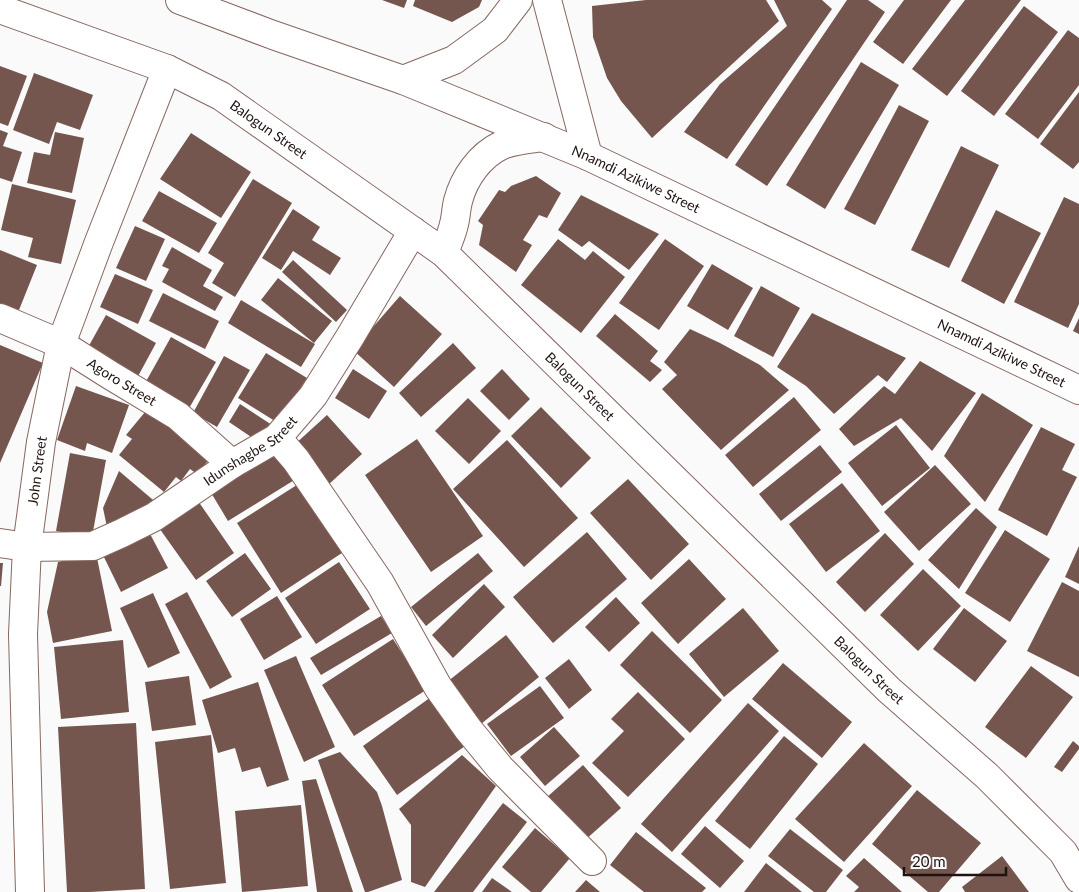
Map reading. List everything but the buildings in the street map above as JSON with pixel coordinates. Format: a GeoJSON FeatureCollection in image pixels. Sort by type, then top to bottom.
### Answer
{"type":"FeatureCollection","features":[{"type":"Feature","properties":{"kind":"main road","name":"Nnamdi Azikiwe Street"},"geometry":{"type":"LineString","coordinates":[[180,0],[404,80],[588,156],[1079,390]]}},
{"type":"Feature","properties":{"kind":"main road"},"geometry":{"type":"LineString","coordinates":[[404,80],[454,60],[494,30],[518,0]]}},
{"type":"Feature","properties":{"kind":"main road"},"geometry":{"type":"LineString","coordinates":[[547,0],[588,156]]}},
{"type":"Feature","properties":{"kind":"main road","name":"Balogun Street"},"geometry":{"type":"LineString","coordinates":[[0,9],[166,68],[221,96],[444,253],[876,677],[987,776],[1063,852],[1079,879]]}},
{"type":"Feature","properties":{"kind":"main road","name":"John Street"},"geometry":{"type":"LineString","coordinates":[[30,892],[24,634],[27,547],[41,442],[61,344],[166,68]]}},
{"type":"Feature","properties":{"kind":"main road"},"geometry":{"type":"LineString","coordinates":[[444,253],[454,224],[458,201],[466,180],[475,166],[488,153],[503,145],[544,137]]}},
{"type":"Feature","properties":{"kind":"main road","name":"Idunshagbe Street"},"geometry":{"type":"LineString","coordinates":[[0,543],[27,547],[92,546],[154,517],[232,464],[277,438],[312,396],[350,337],[413,231]]}},
{"type":"Feature","properties":{"kind":"main road","name":"Agoro Street"},"geometry":{"type":"LineString","coordinates":[[0,318],[61,344],[178,416],[232,464]]}},
{"type":"Feature","properties":{"kind":"main road"},"geometry":{"type":"LineString","coordinates":[[277,438],[296,460],[380,583],[438,687],[468,729],[500,768],[592,861]]}}]}
